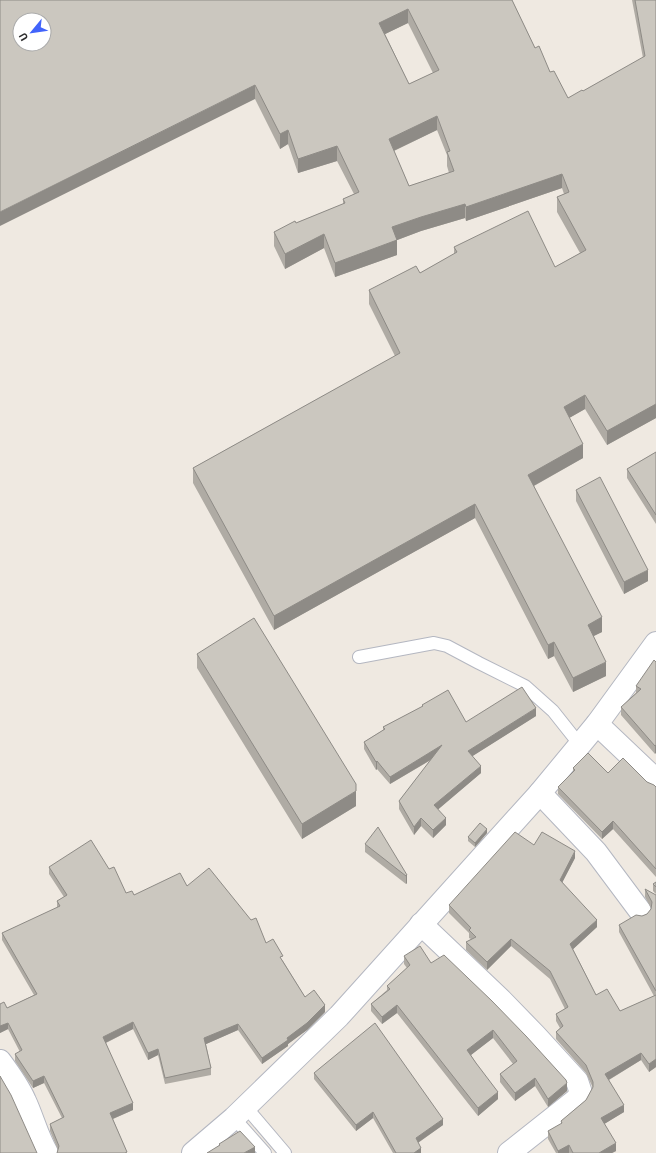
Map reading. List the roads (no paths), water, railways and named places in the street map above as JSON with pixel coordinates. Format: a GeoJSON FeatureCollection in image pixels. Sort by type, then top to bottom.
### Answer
{"type":"FeatureCollection","features":[{"type":"Feature","properties":{"kind":"main road"},"geometry":{"type":"LineString","coordinates":[[193,1153],[240,1112],[339,1016],[540,794],[597,724],[655,646]]}},
{"type":"Feature","properties":{"kind":"main road"},"geometry":{"type":"LineString","coordinates":[[597,724],[656,780]]}},
{"type":"Feature","properties":{"kind":"main road"},"geometry":{"type":"LineString","coordinates":[[540,794],[596,852],[640,911]]}},
{"type":"Feature","properties":{"kind":"main road"},"geometry":{"type":"LineString","coordinates":[[421,924],[501,1000],[577,1081],[581,1093],[576,1100],[509,1153]]}},
{"type":"Feature","properties":{"kind":"main road"},"geometry":{"type":"LineString","coordinates":[[0,1061],[10,1073],[25,1099],[40,1141],[47,1153]]}},
{"type":"Feature","properties":{"kind":"lane"},"geometry":{"type":"LineString","coordinates":[[359,657],[434,643],[447,646],[525,686],[553,711],[580,745]]}},
{"type":"Feature","properties":{"kind":"lane"},"geometry":{"type":"LineString","coordinates":[[240,1112],[265,1153]]}},
{"type":"Feature","properties":{"kind":"lane"},"geometry":{"type":"LineString","coordinates":[[240,1112],[285,1153]]}}]}
